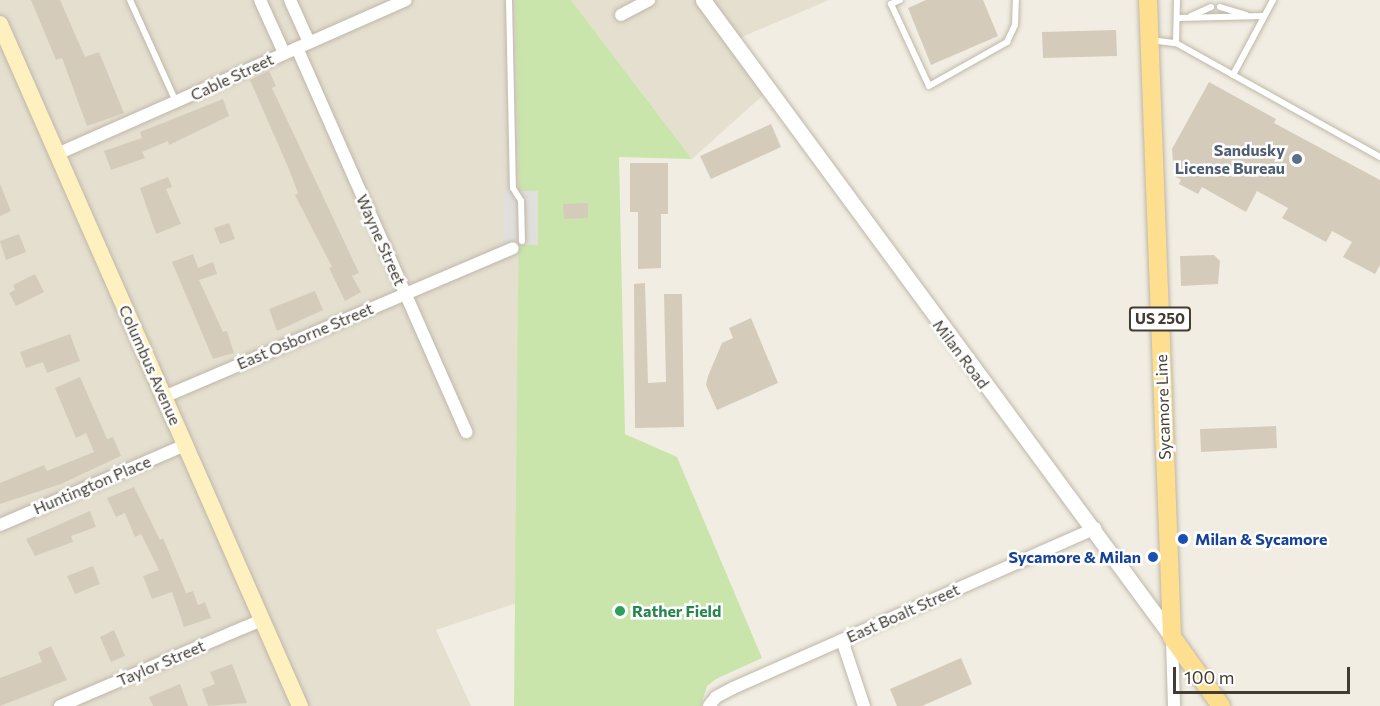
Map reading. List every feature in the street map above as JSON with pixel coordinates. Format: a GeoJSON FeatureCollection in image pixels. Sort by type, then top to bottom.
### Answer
{"type":"FeatureCollection","features":[{"type":"Feature","properties":{"kind":"main road","name":"Sycamore Line"},"geometry":{"type":"LineString","coordinates":[[1148,0],[1172,637]]}},
{"type":"Feature","properties":{"kind":"main road","name":"Columbus Avenue"},"geometry":{"type":"LineString","coordinates":[[0,24],[300,706]]}},
{"type":"Feature","properties":{"kind":"main road","name":"Milan Road"},"geometry":{"type":"LineString","coordinates":[[1172,637],[1221,706]]}},
{"type":"Feature","properties":{"kind":"street"},"geometry":{"type":"LineString","coordinates":[[260,0],[284,53]]}},
{"type":"Feature","properties":{"kind":"street"},"geometry":{"type":"LineString","coordinates":[[290,0],[309,42]]}},
{"type":"Feature","properties":{"kind":"street","name":"Cable Street"},"geometry":{"type":"LineString","coordinates":[[57,154],[406,0]]}},
{"type":"Feature","properties":{"kind":"street"},"geometry":{"type":"LineString","coordinates":[[621,15],[650,0]]}},
{"type":"Feature","properties":{"kind":"street","name":"Milan Road"},"geometry":{"type":"LineString","coordinates":[[703,0],[948,338],[1095,528],[1172,637]]}},
{"type":"Feature","properties":{"kind":"street","name":"Wayne Street"},"geometry":{"type":"LineString","coordinates":[[297,48],[466,432]]}},
{"type":"Feature","properties":{"kind":"street","name":"East Osborne Street"},"geometry":{"type":"LineString","coordinates":[[164,397],[517,244]]}},
{"type":"Feature","properties":{"kind":"street","name":"Huntington Place"},"geometry":{"type":"LineString","coordinates":[[0,525],[185,445]]}},
{"type":"Feature","properties":{"kind":"street","name":"East Boalt Street"},"geometry":{"type":"LineString","coordinates":[[710,703],[842,640],[1095,528]]}},
{"type":"Feature","properties":{"kind":"street","name":"Taylor Street"},"geometry":{"type":"LineString","coordinates":[[60,706],[262,620]]}},
{"type":"Feature","properties":{"kind":"street","name":"Sycamore Line"},"geometry":{"type":"LineString","coordinates":[[1172,637],[1174,706]]}},
{"type":"Feature","properties":{"kind":"street"},"geometry":{"type":"LineString","coordinates":[[842,640],[864,706]]}},
{"type":"Feature","properties":{"kind":"lane"},"geometry":{"type":"LineString","coordinates":[[130,0],[176,102]]}},
{"type":"Feature","properties":{"kind":"lane"},"geometry":{"type":"LineString","coordinates":[[509,0],[513,188],[521,201],[517,244]]}},
{"type":"Feature","properties":{"kind":"lane"},"geometry":{"type":"LineString","coordinates":[[900,0],[891,4],[929,87],[1007,42],[1015,25],[1016,0]]}},
{"type":"Feature","properties":{"kind":"lane"},"geometry":{"type":"LineString","coordinates":[[1176,43],[1177,0]]}},
{"type":"Feature","properties":{"kind":"lane"},"geometry":{"type":"LineString","coordinates":[[1233,75],[1273,0]]}},
{"type":"Feature","properties":{"kind":"lane"},"geometry":{"type":"LineString","coordinates":[[1188,18],[1211,7]]}},
{"type":"Feature","properties":{"kind":"lane"},"geometry":{"type":"LineString","coordinates":[[1220,7],[1246,15]]}},
{"type":"Feature","properties":{"kind":"lane"},"geometry":{"type":"LineString","coordinates":[[1178,18],[1264,16]]}},
{"type":"Feature","properties":{"kind":"lane"},"geometry":{"type":"LineString","coordinates":[[1150,40],[1176,43],[1380,157]]}},
{"type":"Feature","properties":{"kind":"shaded area"},"geometry":{"type":"Polygon","coordinates":[[[0,0],[515,0],[519,187],[517,603],[436,630],[471,706],[0,706],[0,0]]]}},
{"type":"Feature","properties":{"kind":"shaded area"},"geometry":{"type":"Polygon","coordinates":[[[571,0],[829,0],[737,39],[772,87],[692,159],[571,0]]]}},
{"type":"Feature","properties":{"kind":"shaded area"},"geometry":{"type":"Polygon","coordinates":[[[504,191],[538,191],[538,245],[504,245],[504,191]]]}},
{"type":"Feature","properties":{"kind":"green space"},"geometry":{"type":"Polygon","coordinates":[[[515,0],[571,0],[692,159],[619,157],[625,434],[677,457],[762,658],[716,679],[707,686],[701,706],[514,706],[519,187],[515,0]]]}},
{"type":"Feature","properties":{"kind":"building"},"geometry":{"type":"Polygon","coordinates":[[[31,0],[60,0],[85,57],[99,52],[124,113],[87,126],[62,58],[56,60],[31,0]]]}},
{"type":"Feature","properties":{"kind":"building"},"geometry":{"type":"Polygon","coordinates":[[[926,0],[983,0],[998,36],[931,65],[908,8],[926,0]]]}},
{"type":"Feature","properties":{"kind":"building"},"geometry":{"type":"Polygon","coordinates":[[[1116,30],[1117,56],[1043,58],[1042,32],[1116,30]]]}},
{"type":"Feature","properties":{"kind":"building"},"geometry":{"type":"Polygon","coordinates":[[[269,71],[276,86],[272,88],[359,273],[352,276],[361,292],[345,301],[329,268],[332,267],[295,195],[298,193],[288,167],[250,80],[269,71]]]}},
{"type":"Feature","properties":{"kind":"building"},"geometry":{"type":"Polygon","coordinates":[[[1209,82],[1276,119],[1274,123],[1380,180],[1380,265],[1375,274],[1343,257],[1352,242],[1332,231],[1326,242],[1282,218],[1288,208],[1257,191],[1246,212],[1202,187],[1198,194],[1179,184],[1181,180],[1174,176],[1172,149],[1209,82]]]}},
{"type":"Feature","properties":{"kind":"building"},"geometry":{"type":"Polygon","coordinates":[[[223,99],[229,116],[169,145],[168,141],[142,152],[145,158],[111,170],[104,151],[142,138],[140,132],[223,99]]]}},
{"type":"Feature","properties":{"kind":"building"},"geometry":{"type":"Polygon","coordinates":[[[771,124],[781,147],[711,179],[700,156],[771,124]]]}},
{"type":"Feature","properties":{"kind":"building"},"geometry":{"type":"Polygon","coordinates":[[[630,163],[668,163],[668,214],[661,214],[661,268],[638,269],[638,212],[630,212],[630,163]]]}},
{"type":"Feature","properties":{"kind":"building"},"geometry":{"type":"Polygon","coordinates":[[[168,177],[172,187],[166,189],[181,224],[156,234],[140,188],[168,177]]]}},
{"type":"Feature","properties":{"kind":"building"},"geometry":{"type":"Polygon","coordinates":[[[0,184],[11,211],[0,216],[0,184]]]}},
{"type":"Feature","properties":{"kind":"building"},"geometry":{"type":"Polygon","coordinates":[[[588,203],[588,218],[564,219],[563,204],[588,203]]]}},
{"type":"Feature","properties":{"kind":"building"},"geometry":{"type":"Polygon","coordinates":[[[229,223],[235,239],[220,244],[214,228],[229,223]]]}},
{"type":"Feature","properties":{"kind":"building"},"geometry":{"type":"Polygon","coordinates":[[[19,234],[26,252],[6,260],[0,241],[19,234]]]}},
{"type":"Feature","properties":{"kind":"building"},"geometry":{"type":"Polygon","coordinates":[[[193,254],[198,268],[213,262],[217,274],[199,280],[223,332],[227,331],[234,353],[213,359],[172,262],[193,254]]]}},
{"type":"Feature","properties":{"kind":"building"},"geometry":{"type":"Polygon","coordinates":[[[1214,255],[1220,261],[1218,284],[1181,286],[1180,256],[1214,255]]]}},
{"type":"Feature","properties":{"kind":"building"},"geometry":{"type":"Polygon","coordinates":[[[35,274],[44,292],[16,306],[9,293],[15,290],[13,285],[35,274]]]}},
{"type":"Feature","properties":{"kind":"building"},"geometry":{"type":"Polygon","coordinates":[[[645,283],[648,383],[666,382],[664,294],[682,294],[684,427],[635,428],[634,284],[645,283]]]}},
{"type":"Feature","properties":{"kind":"building"},"geometry":{"type":"Polygon","coordinates":[[[315,291],[323,310],[277,331],[269,309],[315,291]]]}},
{"type":"Feature","properties":{"kind":"building"},"geometry":{"type":"Polygon","coordinates":[[[751,318],[778,383],[717,410],[706,385],[708,376],[722,343],[733,338],[729,328],[751,318]]]}},
{"type":"Feature","properties":{"kind":"building"},"geometry":{"type":"Polygon","coordinates":[[[70,334],[80,361],[47,373],[43,362],[26,368],[20,352],[70,334]]]}},
{"type":"Feature","properties":{"kind":"building"},"geometry":{"type":"Polygon","coordinates":[[[80,377],[107,439],[113,437],[121,456],[61,484],[0,504],[0,483],[44,465],[47,471],[94,452],[86,433],[76,438],[55,388],[80,377]]]}},
{"type":"Feature","properties":{"kind":"building"},"geometry":{"type":"Polygon","coordinates":[[[1276,426],[1277,448],[1201,452],[1200,429],[1276,426]]]}},
{"type":"Feature","properties":{"kind":"building"},"geometry":{"type":"Polygon","coordinates":[[[134,487],[160,540],[163,538],[186,593],[193,591],[198,605],[205,602],[211,618],[184,627],[172,592],[152,599],[143,576],[159,570],[141,534],[135,537],[125,513],[116,517],[107,498],[134,487]]]}},
{"type":"Feature","properties":{"kind":"building"},"geometry":{"type":"Polygon","coordinates":[[[90,511],[96,527],[71,536],[73,542],[35,556],[26,539],[90,511]]]}},
{"type":"Feature","properties":{"kind":"building"},"geometry":{"type":"Polygon","coordinates":[[[93,566],[100,584],[75,594],[67,576],[93,566]]]}},
{"type":"Feature","properties":{"kind":"building"},"geometry":{"type":"Polygon","coordinates":[[[114,630],[125,656],[111,662],[100,637],[114,630]]]}},
{"type":"Feature","properties":{"kind":"building"},"geometry":{"type":"Polygon","coordinates":[[[51,646],[67,680],[0,706],[0,678],[42,662],[38,652],[51,646]]]}},
{"type":"Feature","properties":{"kind":"building"},"geometry":{"type":"Polygon","coordinates":[[[961,658],[972,684],[922,706],[897,706],[890,689],[961,658]]]}},
{"type":"Feature","properties":{"kind":"building"},"geometry":{"type":"Polygon","coordinates":[[[232,664],[247,703],[208,706],[202,689],[215,684],[210,672],[232,664]]]}},
{"type":"Feature","properties":{"kind":"building"},"geometry":{"type":"Polygon","coordinates":[[[180,684],[188,706],[153,706],[149,697],[180,684]]]}},
{"type":"Feature","properties":{"kind":"place","name":"Sandusky License Bureau"},"geometry":{"type":"Point","coordinates":[1297,159]}},
{"type":"Feature","properties":{"kind":"place","name":"Milan & Sycamore"},"geometry":{"type":"Point","coordinates":[1183,539]}},
{"type":"Feature","properties":{"kind":"place","name":"Sycamore & Milan"},"geometry":{"type":"Point","coordinates":[1153,557]}},
{"type":"Feature","properties":{"kind":"place","name":"Rather Field"},"geometry":{"type":"Point","coordinates":[620,611]}}]}
